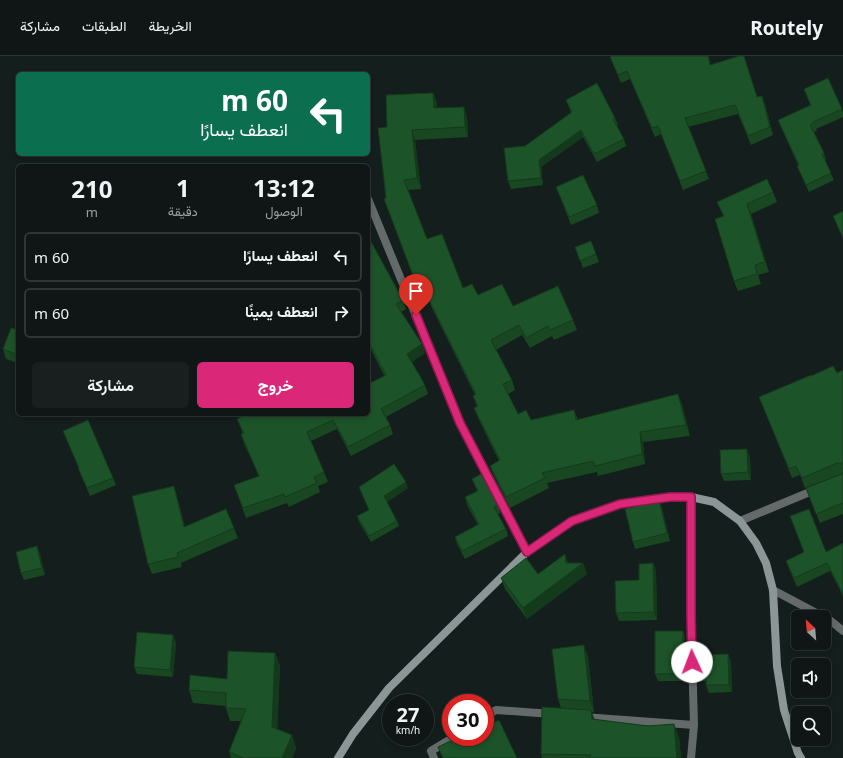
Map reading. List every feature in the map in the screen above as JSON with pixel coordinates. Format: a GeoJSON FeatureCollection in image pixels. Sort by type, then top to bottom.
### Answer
{"type":"FeatureCollection","features":[{"type":"Feature","properties":{"kind":"main road"},"geometry":{"type":"LineString","coordinates":[[338,758],[353,734],[389,688],[527,552],[572,521],[620,504],[670,497],[691,497],[714,502],[740,521],[756,543],[766,563],[773,590],[777,666],[784,710],[801,758]]}},
{"type":"Feature","properties":{"kind":"street"},"geometry":{"type":"LineString","coordinates":[[370,204],[460,423],[527,552]]}},
{"type":"Feature","properties":{"kind":"street"},"geometry":{"type":"LineString","coordinates":[[740,521],[821,487]]}},
{"type":"Feature","properties":{"kind":"street"},"geometry":{"type":"LineString","coordinates":[[691,497],[691,615],[694,726],[691,758]]}},
{"type":"Feature","properties":{"kind":"street"},"geometry":{"type":"LineString","coordinates":[[773,590],[811,610]]}},
{"type":"Feature","properties":{"kind":"street"},"geometry":{"type":"LineString","coordinates":[[831,621],[843,631]]}},
{"type":"Feature","properties":{"kind":"street"},"geometry":{"type":"LineString","coordinates":[[494,711],[496,710],[559,715]]}},
{"type":"Feature","properties":{"kind":"street"},"geometry":{"type":"LineString","coordinates":[[575,716],[694,726]]}},
{"type":"Feature","properties":{"kind":"street"},"geometry":{"type":"LineString","coordinates":[[434,758],[431,751],[442,744]]}},
{"type":"Feature","properties":{"kind":"building"},"geometry":{"type":"Polygon","coordinates":[[[708,56],[710,65],[739,56],[744,56],[757,97],[762,96],[770,127],[748,136],[735,105],[685,118],[706,171],[680,181],[658,126],[652,128],[627,71],[618,75],[610,57],[708,56]]]}},
{"type":"Feature","properties":{"kind":"building"},"geometry":{"type":"Polygon","coordinates":[[[828,78],[842,109],[813,122],[814,123],[810,125],[824,153],[822,154],[831,173],[806,185],[797,166],[799,165],[778,120],[811,105],[804,89],[828,78]]]}},
{"type":"Feature","properties":{"kind":"building"},"geometry":{"type":"Polygon","coordinates":[[[597,83],[615,118],[613,119],[624,139],[594,154],[581,130],[539,160],[541,178],[508,181],[504,148],[525,146],[572,112],[566,100],[597,83]]]}},
{"type":"Feature","properties":{"kind":"building"},"geometry":{"type":"Polygon","coordinates":[[[433,93],[434,108],[464,107],[465,127],[412,130],[417,178],[404,180],[427,239],[442,234],[463,288],[472,284],[478,295],[502,284],[513,306],[558,286],[573,320],[550,330],[548,326],[526,338],[519,325],[491,340],[512,380],[503,384],[518,414],[526,410],[531,420],[574,410],[576,420],[678,394],[686,425],[640,432],[642,454],[595,466],[593,461],[542,473],[545,478],[506,497],[490,466],[500,460],[474,408],[478,406],[473,396],[476,394],[423,288],[419,291],[384,199],[386,198],[378,128],[387,127],[386,95],[433,93]]]}},
{"type":"Feature","properties":{"kind":"building"},"geometry":{"type":"Polygon","coordinates":[[[583,175],[597,205],[569,217],[556,187],[583,175]]]}},
{"type":"Feature","properties":{"kind":"building"},"geometry":{"type":"Polygon","coordinates":[[[767,179],[773,192],[747,204],[765,262],[755,265],[757,274],[734,281],[715,219],[724,216],[717,202],[767,179]]]}},
{"type":"Feature","properties":{"kind":"building"},"geometry":{"type":"Polygon","coordinates":[[[843,211],[843,238],[833,216],[843,211]]]}},
{"type":"Feature","properties":{"kind":"building"},"geometry":{"type":"Polygon","coordinates":[[[370,240],[403,300],[396,304],[422,344],[407,354],[425,385],[381,409],[390,425],[348,447],[333,420],[307,432],[324,472],[314,477],[317,483],[285,497],[284,494],[243,508],[234,485],[259,476],[241,434],[244,433],[237,419],[243,416],[370,416],[370,383],[386,375],[370,345],[370,240]]]}},
{"type":"Feature","properties":{"kind":"building"},"geometry":{"type":"Polygon","coordinates":[[[591,241],[596,254],[580,261],[575,247],[591,241]]]}},
{"type":"Feature","properties":{"kind":"building"},"geometry":{"type":"Polygon","coordinates":[[[11,328],[16,329],[16,354],[3,349],[11,328]]]}},
{"type":"Feature","properties":{"kind":"building"},"geometry":{"type":"Polygon","coordinates":[[[833,366],[837,373],[843,370],[843,465],[841,463],[837,463],[802,478],[796,466],[789,469],[759,397],[833,366]]]}},
{"type":"Feature","properties":{"kind":"building"},"geometry":{"type":"Polygon","coordinates":[[[88,420],[113,478],[87,488],[63,431],[88,420]]]}},
{"type":"Feature","properties":{"kind":"building"},"geometry":{"type":"Polygon","coordinates":[[[747,449],[748,472],[721,474],[720,450],[747,449]]]}},
{"type":"Feature","properties":{"kind":"building"},"geometry":{"type":"Polygon","coordinates":[[[394,464],[406,482],[384,496],[397,521],[369,536],[357,516],[369,510],[359,487],[394,464]]]}},
{"type":"Feature","properties":{"kind":"building"},"geometry":{"type":"Polygon","coordinates":[[[843,472],[843,505],[842,503],[816,514],[806,488],[842,474],[843,472]]]}},
{"type":"Feature","properties":{"kind":"building"},"geometry":{"type":"Polygon","coordinates":[[[481,474],[498,505],[494,507],[506,529],[462,551],[455,537],[479,524],[465,497],[478,491],[472,479],[481,474]]]}},
{"type":"Feature","properties":{"kind":"building"},"geometry":{"type":"Polygon","coordinates":[[[174,486],[184,527],[226,509],[234,528],[177,553],[178,557],[148,564],[132,496],[174,486]]]}},
{"type":"Feature","properties":{"kind":"building"},"geometry":{"type":"Polygon","coordinates":[[[659,500],[667,533],[633,542],[625,509],[659,500]]]}},
{"type":"Feature","properties":{"kind":"building"},"geometry":{"type":"Polygon","coordinates":[[[809,509],[826,552],[843,543],[843,594],[827,563],[794,578],[786,561],[804,552],[790,516],[809,509]]]}},
{"type":"Feature","properties":{"kind":"building"},"geometry":{"type":"Polygon","coordinates":[[[37,546],[42,568],[21,573],[16,552],[37,546]]]}},
{"type":"Feature","properties":{"kind":"building"},"geometry":{"type":"Polygon","coordinates":[[[565,554],[566,563],[583,563],[523,608],[501,578],[526,558],[538,574],[565,554]]]}},
{"type":"Feature","properties":{"kind":"building"},"geometry":{"type":"Polygon","coordinates":[[[653,563],[654,612],[616,613],[615,581],[639,580],[639,564],[653,563]]]}},
{"type":"Feature","properties":{"kind":"building"},"geometry":{"type":"Polygon","coordinates":[[[655,631],[683,631],[685,674],[655,674],[655,631]]]}},
{"type":"Feature","properties":{"kind":"building"},"geometry":{"type":"Polygon","coordinates":[[[137,632],[173,635],[170,670],[134,667],[137,632]]]}},
{"type":"Feature","properties":{"kind":"building"},"geometry":{"type":"Polygon","coordinates":[[[584,645],[590,701],[558,699],[552,649],[584,645]]]}},
{"type":"Feature","properties":{"kind":"building"},"geometry":{"type":"Polygon","coordinates":[[[228,651],[275,653],[272,727],[292,735],[282,758],[244,758],[229,752],[246,709],[226,708],[226,693],[189,690],[190,675],[227,679],[228,651]]]}},
{"type":"Feature","properties":{"kind":"building"},"geometry":{"type":"Polygon","coordinates":[[[728,654],[729,685],[706,685],[706,674],[696,674],[695,655],[728,654]]]}},
{"type":"Feature","properties":{"kind":"building"},"geometry":{"type":"Polygon","coordinates":[[[542,707],[591,710],[592,719],[648,726],[674,724],[677,758],[590,758],[591,755],[541,754],[542,707]]]}},
{"type":"Feature","properties":{"kind":"building"},"geometry":{"type":"Polygon","coordinates":[[[499,720],[517,758],[443,758],[438,747],[442,745],[494,746],[494,722],[499,720]]]}},
{"type":"Feature","properties":{"kind":"route"},"geometry":{"type":"LineString","coordinates":[[416,315],[460,423],[527,552],[572,521],[620,504],[670,497],[691,497],[692,662]]}}]}
